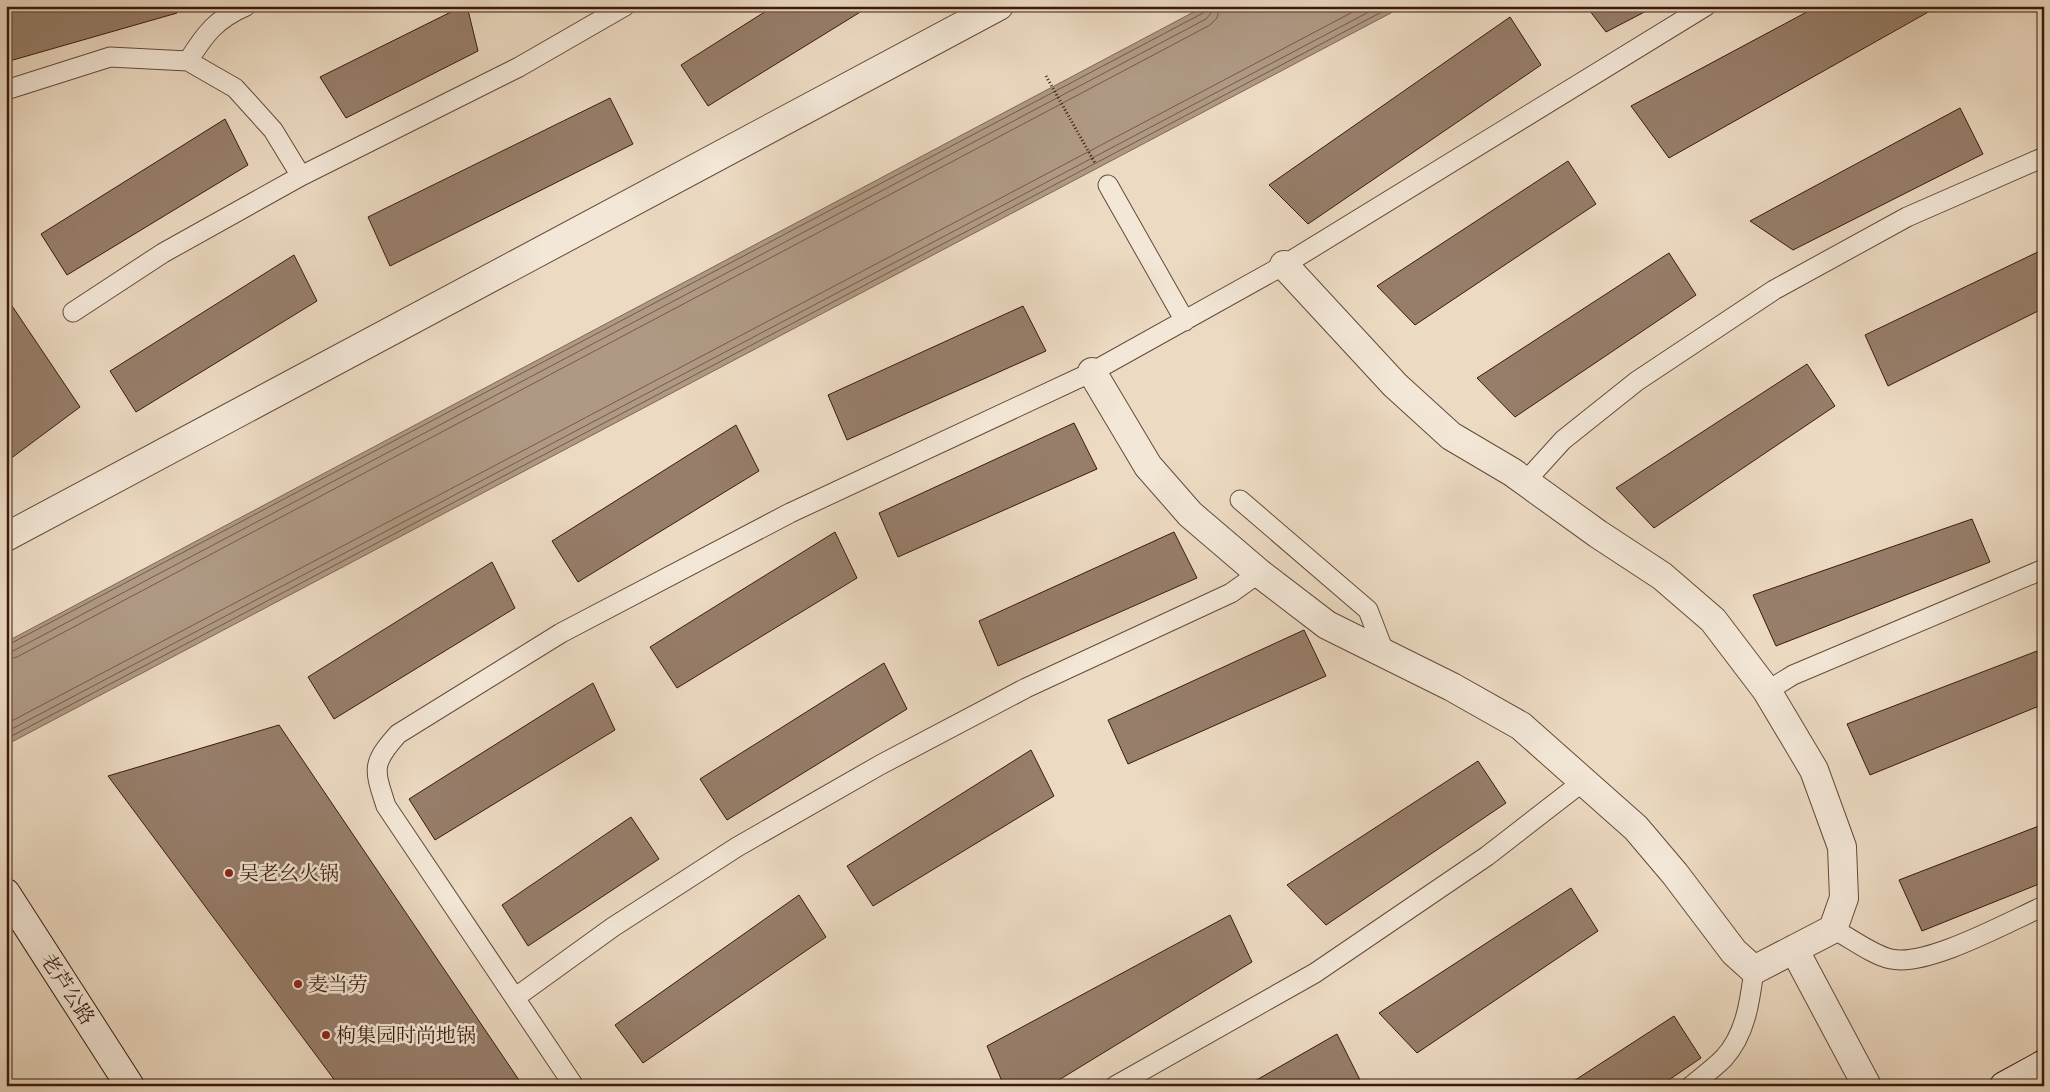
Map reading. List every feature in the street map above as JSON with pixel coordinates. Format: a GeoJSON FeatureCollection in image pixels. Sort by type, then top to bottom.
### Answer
{"type":"FeatureCollection","features":[{"type":"Feature","properties":{"kind":"street"},"geometry":{"type":"LineString","coordinates":[[6,537],[999,6]]}},
{"type":"Feature","properties":{"kind":"street"},"geometry":{"type":"LineString","coordinates":[[1092,372],[1148,466],[1190,514],[1259,573],[1327,625],[1452,687],[1521,726],[1636,828],[1675,874],[1734,952],[1754,970],[1833,929],[1844,898],[1842,847],[1814,770],[1767,691],[1705,613],[1662,576],[1598,534],[1525,482],[1450,436],[1395,386],[1284,265]]}},
{"type":"Feature","properties":{"kind":"street","name":"老芦公路"},"geometry":{"type":"LineString","coordinates":[[6,893],[130,1086]]}},
{"type":"Feature","properties":{"kind":"street"},"geometry":{"type":"LineString","coordinates":[[1794,948],[1867,1086]]}},
{"type":"Feature","properties":{"kind":"street"},"geometry":{"type":"LineString","coordinates":[[2004,1086],[2044,1064]]}},
{"type":"Feature","properties":{"kind":"lane"},"geometry":{"type":"LineString","coordinates":[[188,62],[204,35],[226,15],[246,6]]}},
{"type":"Feature","properties":{"kind":"lane"},"geometry":{"type":"LineString","coordinates":[[73,312],[162,252],[301,176],[519,66],[625,6]]}},
{"type":"Feature","properties":{"kind":"lane"},"geometry":{"type":"LineString","coordinates":[[574,1086],[386,806],[376,774],[380,754],[398,734],[561,633],[790,513],[1092,372],[1185,321],[1284,265],[1706,6]]}},
{"type":"Feature","properties":{"kind":"lane"},"geometry":{"type":"LineString","coordinates":[[6,90],[110,57],[188,62],[235,88],[273,130],[301,176]]}},
{"type":"Feature","properties":{"kind":"lane"},"geometry":{"type":"LineString","coordinates":[[1525,482],[1563,440],[1637,381],[1774,290],[1907,217],[2044,157]]}},
{"type":"Feature","properties":{"kind":"lane"},"geometry":{"type":"LineString","coordinates":[[1108,185],[1185,321]]}},
{"type":"Feature","properties":{"kind":"lane"},"geometry":{"type":"LineString","coordinates":[[1240,500],[1368,610],[1385,654]]}},
{"type":"Feature","properties":{"kind":"lane"},"geometry":{"type":"LineString","coordinates":[[1767,691],[1793,675],[2044,569]]}},
{"type":"Feature","properties":{"kind":"lane"},"geometry":{"type":"LineString","coordinates":[[516,997],[613,927],[738,847],[880,765],[1026,688],[1231,593],[1259,573]]}},
{"type":"Feature","properties":{"kind":"lane"},"geometry":{"type":"LineString","coordinates":[[1114,1086],[1315,973],[1487,856],[1584,780]]}},
{"type":"Feature","properties":{"kind":"lane"},"geometry":{"type":"LineString","coordinates":[[1833,929],[1888,959],[1906,962],[1928,957],[2044,906]]}},
{"type":"Feature","properties":{"kind":"lane"},"geometry":{"type":"LineString","coordinates":[[1691,1086],[1724,1057],[1738,1036],[1748,1007],[1754,970]]}},
{"type":"Feature","properties":{"kind":"path"},"geometry":{"type":"LineString","coordinates":[[1046,76],[1108,185]]}},
{"type":"Feature","properties":{"kind":"water"},"geometry":{"type":"Polygon","coordinates":[[[1205,6],[1404,6],[6,745],[6,642],[1205,6]]]}},
{"type":"Feature","properties":{"kind":"building"},"geometry":{"type":"Polygon","coordinates":[[[6,6],[176,6],[177,13],[6,62],[6,6]]]}},
{"type":"Feature","properties":{"kind":"building"},"geometry":{"type":"Polygon","coordinates":[[[463,6],[467,6],[478,51],[346,118],[320,77],[463,6]]]}},
{"type":"Feature","properties":{"kind":"building"},"geometry":{"type":"Polygon","coordinates":[[[774,6],[870,6],[708,106],[681,65],[774,6]]]}},
{"type":"Feature","properties":{"kind":"building"},"geometry":{"type":"Polygon","coordinates":[[[1586,6],[1656,6],[1606,32],[1586,6]]]}},
{"type":"Feature","properties":{"kind":"building"},"geometry":{"type":"Polygon","coordinates":[[[1818,6],[1939,6],[1669,158],[1631,106],[1818,6]]]}},
{"type":"Feature","properties":{"kind":"building"},"geometry":{"type":"Polygon","coordinates":[[[1510,17],[1541,65],[1308,224],[1269,185],[1510,17]]]}},
{"type":"Feature","properties":{"kind":"building"},"geometry":{"type":"Polygon","coordinates":[[[610,98],[633,144],[390,266],[368,217],[610,98]]]}},
{"type":"Feature","properties":{"kind":"building"},"geometry":{"type":"Polygon","coordinates":[[[1960,108],[1983,154],[1793,250],[1750,221],[1960,108]]]}},
{"type":"Feature","properties":{"kind":"building"},"geometry":{"type":"Polygon","coordinates":[[[225,119],[248,165],[67,275],[41,234],[225,119]]]}},
{"type":"Feature","properties":{"kind":"building"},"geometry":{"type":"Polygon","coordinates":[[[1568,161],[1596,204],[1415,325],[1377,286],[1568,161]]]}},
{"type":"Feature","properties":{"kind":"building"},"geometry":{"type":"Polygon","coordinates":[[[2044,249],[2044,308],[1888,386],[1865,335],[2044,249]]]}},
{"type":"Feature","properties":{"kind":"building"},"geometry":{"type":"Polygon","coordinates":[[[1669,253],[1696,295],[1515,417],[1477,378],[1669,253]]]}},
{"type":"Feature","properties":{"kind":"building"},"geometry":{"type":"Polygon","coordinates":[[[294,255],[317,301],[136,412],[110,371],[294,255]]]}},
{"type":"Feature","properties":{"kind":"building"},"geometry":{"type":"Polygon","coordinates":[[[6,297],[80,407],[6,462],[6,297]]]}},
{"type":"Feature","properties":{"kind":"building"},"geometry":{"type":"Polygon","coordinates":[[[1023,306],[1046,351],[847,440],[828,395],[1023,306]]]}},
{"type":"Feature","properties":{"kind":"building"},"geometry":{"type":"Polygon","coordinates":[[[1807,364],[1835,406],[1654,528],[1616,488],[1807,364]]]}},
{"type":"Feature","properties":{"kind":"building"},"geometry":{"type":"Polygon","coordinates":[[[1074,423],[1097,469],[898,557],[879,513],[1074,423]]]}},
{"type":"Feature","properties":{"kind":"building"},"geometry":{"type":"Polygon","coordinates":[[[736,425],[759,471],[578,582],[552,541],[736,425]]]}},
{"type":"Feature","properties":{"kind":"building"},"geometry":{"type":"Polygon","coordinates":[[[1972,519],[1990,562],[1776,646],[1753,595],[1972,519]]]}},
{"type":"Feature","properties":{"kind":"building"},"geometry":{"type":"Polygon","coordinates":[[[835,532],[857,578],[677,688],[650,647],[835,532]]]}},
{"type":"Feature","properties":{"kind":"building"},"geometry":{"type":"Polygon","coordinates":[[[1174,532],[1197,578],[998,666],[979,621],[1174,532]]]}},
{"type":"Feature","properties":{"kind":"building"},"geometry":{"type":"Polygon","coordinates":[[[492,562],[515,608],[334,719],[308,677],[492,562]]]}},
{"type":"Feature","properties":{"kind":"building"},"geometry":{"type":"Polygon","coordinates":[[[1304,630],[1326,676],[1128,764],[1108,720],[1304,630]]]}},
{"type":"Feature","properties":{"kind":"building"},"geometry":{"type":"Polygon","coordinates":[[[2037,651],[2044,671],[2044,704],[1870,775],[1847,724],[2037,651]]]}},
{"type":"Feature","properties":{"kind":"building"},"geometry":{"type":"Polygon","coordinates":[[[884,663],[907,709],[727,820],[700,779],[884,663]]]}},
{"type":"Feature","properties":{"kind":"building"},"geometry":{"type":"Polygon","coordinates":[[[593,683],[615,730],[435,840],[409,799],[593,683]]]}},
{"type":"Feature","properties":{"kind":"building"},"geometry":{"type":"Polygon","coordinates":[[[279,725],[523,1086],[339,1086],[108,776],[279,725]]]}},
{"type":"Feature","properties":{"kind":"building"},"geometry":{"type":"Polygon","coordinates":[[[1031,750],[1054,796],[873,906],[847,866],[1031,750]]]}},
{"type":"Feature","properties":{"kind":"building"},"geometry":{"type":"Polygon","coordinates":[[[1478,761],[1506,803],[1326,925],[1287,885],[1478,761]]]}},
{"type":"Feature","properties":{"kind":"building"},"geometry":{"type":"Polygon","coordinates":[[[631,817],[659,859],[528,946],[502,905],[631,817]]]}},
{"type":"Feature","properties":{"kind":"building"},"geometry":{"type":"Polygon","coordinates":[[[2044,824],[2044,882],[1922,931],[1899,880],[2044,824]]]}},
{"type":"Feature","properties":{"kind":"building"},"geometry":{"type":"Polygon","coordinates":[[[1571,888],[1598,931],[1417,1053],[1379,1013],[1571,888]]]}},
{"type":"Feature","properties":{"kind":"building"},"geometry":{"type":"Polygon","coordinates":[[[799,895],[826,937],[643,1063],[615,1025],[799,895]]]}},
{"type":"Feature","properties":{"kind":"building"},"geometry":{"type":"Polygon","coordinates":[[[1230,915],[1252,962],[1049,1086],[1004,1086],[987,1046],[1230,915]]]}},
{"type":"Feature","properties":{"kind":"building"},"geometry":{"type":"Polygon","coordinates":[[[1674,1016],[1701,1058],[1660,1086],[1566,1086],[1674,1016]]]}},
{"type":"Feature","properties":{"kind":"building"},"geometry":{"type":"Polygon","coordinates":[[[1337,1034],[1360,1080],[1350,1086],[1246,1086],[1337,1034]]]}},
{"type":"Feature","properties":{"kind":"place","name":"吴老幺火锅"},"geometry":{"type":"Point","coordinates":[229,873]}},
{"type":"Feature","properties":{"kind":"place","name":"麦当劳"},"geometry":{"type":"Point","coordinates":[298,984]}},
{"type":"Feature","properties":{"kind":"place","name":"枸集园时尚地锅"},"geometry":{"type":"Point","coordinates":[326,1035]}}]}
